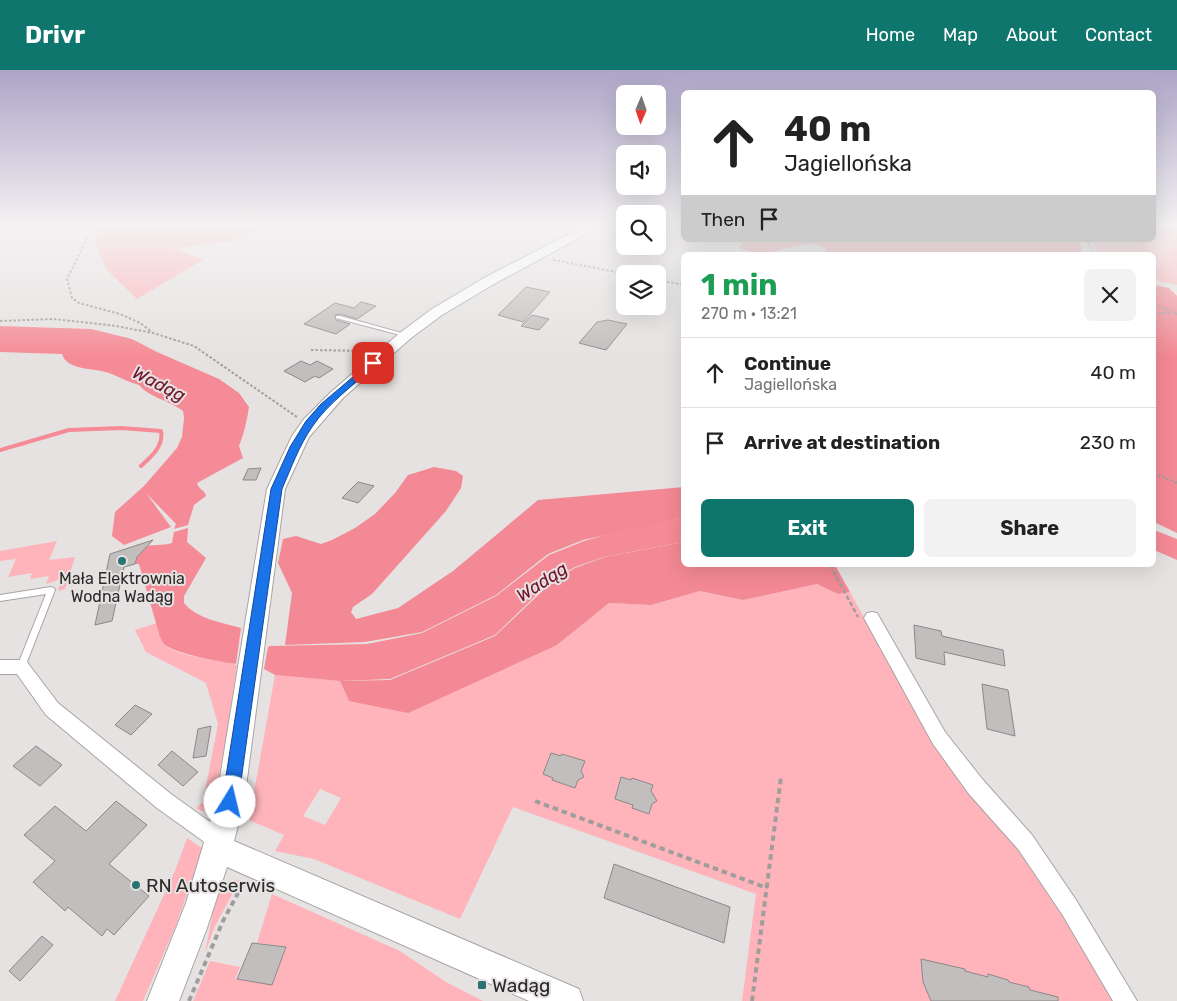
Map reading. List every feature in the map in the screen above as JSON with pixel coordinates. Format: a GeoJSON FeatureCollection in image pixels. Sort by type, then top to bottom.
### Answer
{"type":"FeatureCollection","features":[{"type":"Feature","properties":{"kind":"street"},"geometry":{"type":"LineString","coordinates":[[163,1001],[190,936],[219,849],[230,802],[276,489],[295,447],[310,423],[337,395],[406,335],[437,312],[514,269]]}},
{"type":"Feature","properties":{"kind":"street"},"geometry":{"type":"LineString","coordinates":[[872,618],[939,738],[976,787],[1025,842],[1069,907],[1126,1001]]}},
{"type":"Feature","properties":{"kind":"street"},"geometry":{"type":"LineString","coordinates":[[0,667],[20,667],[52,709],[164,801],[210,834],[219,849],[567,1001]]}},
{"type":"Feature","properties":{"kind":"lane"},"geometry":{"type":"LineString","coordinates":[[338,316],[406,335]]}},
{"type":"Feature","properties":{"kind":"lane"},"geometry":{"type":"LineString","coordinates":[[0,598],[51,590],[20,667]]}},
{"type":"Feature","properties":{"kind":"path"},"geometry":{"type":"LineString","coordinates":[[72,269],[67,279],[72,298],[79,302],[120,314],[140,323],[153,333]]}},
{"type":"Feature","properties":{"kind":"path"},"geometry":{"type":"LineString","coordinates":[[603,269],[616,272]]}},
{"type":"Feature","properties":{"kind":"path"},"geometry":{"type":"LineString","coordinates":[[666,281],[681,284]]}},
{"type":"Feature","properties":{"kind":"path"},"geometry":{"type":"LineString","coordinates":[[1156,305],[1172,313]]}},
{"type":"Feature","properties":{"kind":"path"},"geometry":{"type":"LineString","coordinates":[[1156,313],[1177,314]]}},
{"type":"Feature","properties":{"kind":"path"},"geometry":{"type":"LineString","coordinates":[[0,322],[53,319],[116,326],[153,333],[194,346],[241,380],[303,421],[310,423]]}},
{"type":"Feature","properties":{"kind":"path"},"geometry":{"type":"LineString","coordinates":[[311,350],[385,352]]}},
{"type":"Feature","properties":{"kind":"path"},"geometry":{"type":"LineString","coordinates":[[1156,474],[1177,483]]}},
{"type":"Feature","properties":{"kind":"path"},"geometry":{"type":"LineString","coordinates":[[752,1001],[781,777]]}},
{"type":"Feature","properties":{"kind":"path"},"geometry":{"type":"LineString","coordinates":[[536,801],[767,888]]}},
{"type":"Feature","properties":{"kind":"path"},"geometry":{"type":"LineString","coordinates":[[189,1001],[223,921],[246,879]]}},
{"type":"Feature","properties":{"kind":"shaded area"},"geometry":{"type":"Polygon","coordinates":[[[106,269],[187,269],[137,299],[106,269]]]}},
{"type":"Feature","properties":{"kind":"shaded area"},"geometry":{"type":"Polygon","coordinates":[[[1156,269],[1177,269],[1177,285],[1156,280],[1156,269]]]}},
{"type":"Feature","properties":{"kind":"shaded area"},"geometry":{"type":"Polygon","coordinates":[[[1156,285],[1169,288],[1177,296],[1177,533],[1156,523],[1156,285]]]}},
{"type":"Feature","properties":{"kind":"shaded area"},"geometry":{"type":"Polygon","coordinates":[[[434,467],[456,471],[463,476],[461,488],[446,511],[372,594],[353,607],[351,612],[356,619],[398,608],[453,571],[538,500],[681,487],[681,519],[583,540],[548,554],[496,595],[422,632],[365,642],[285,645],[292,593],[278,563],[283,539],[296,536],[321,544],[332,540],[355,528],[375,514],[395,493],[408,475],[434,467]]]}},
{"type":"Feature","properties":{"kind":"shaded area"},"geometry":{"type":"Polygon","coordinates":[[[57,541],[49,560],[75,557],[65,589],[58,591],[61,579],[46,584],[49,576],[30,579],[32,573],[8,577],[16,559],[0,561],[0,551],[57,541]]]}},
{"type":"Feature","properties":{"kind":"shaded area"},"geometry":{"type":"Polygon","coordinates":[[[681,543],[681,567],[836,567],[850,592],[838,594],[817,584],[743,600],[700,591],[651,605],[609,603],[557,645],[408,713],[349,701],[340,681],[390,680],[495,636],[553,581],[575,568],[605,557],[681,543]]]}},
{"type":"Feature","properties":{"kind":"shaded area"},"geometry":{"type":"Polygon","coordinates":[[[817,584],[838,594],[850,592],[931,740],[1019,846],[1115,1001],[742,1001],[756,894],[513,807],[460,919],[314,859],[275,851],[284,835],[249,820],[275,675],[340,681],[349,701],[557,645],[609,603],[651,605],[700,591],[743,600],[817,584]],[[320,789],[303,816],[325,825],[341,798],[320,789]]]}},
{"type":"Feature","properties":{"kind":"shaded area"},"geometry":{"type":"Polygon","coordinates":[[[157,623],[163,643],[171,649],[189,655],[237,665],[213,808],[209,810],[201,811],[196,808],[203,802],[218,724],[206,683],[146,652],[135,630],[157,623]]]}},
{"type":"Feature","properties":{"kind":"shaded area"},"geometry":{"type":"Polygon","coordinates":[[[187,838],[202,848],[202,851],[176,925],[143,1001],[115,1001],[175,871],[187,838]]]}},
{"type":"Feature","properties":{"kind":"shaded area"},"geometry":{"type":"Polygon","coordinates":[[[240,880],[215,926],[205,953],[217,892],[230,881],[240,880]]]}},
{"type":"Feature","properties":{"kind":"shaded area"},"geometry":{"type":"Polygon","coordinates":[[[272,894],[400,951],[446,982],[483,1001],[193,1001],[210,961],[240,967],[235,979],[273,984],[286,947],[257,943],[272,894]]]}},
{"type":"Feature","properties":{"kind":"water"},"geometry":{"type":"Polygon","coordinates":[[[0,326],[91,329],[132,339],[219,379],[239,393],[249,407],[239,446],[243,458],[197,483],[206,496],[194,505],[188,525],[174,529],[176,524],[146,493],[171,527],[124,545],[112,536],[115,512],[144,486],[177,448],[182,437],[183,411],[149,393],[139,385],[103,371],[76,366],[65,359],[62,354],[0,352],[0,326]]]}},
{"type":"Feature","properties":{"kind":"water"},"geometry":{"type":"Polygon","coordinates":[[[681,519],[681,543],[604,557],[575,567],[552,580],[495,635],[390,679],[340,681],[275,675],[264,669],[268,647],[270,646],[367,644],[422,633],[496,596],[549,555],[584,541],[623,530],[681,519]]]}},
{"type":"Feature","properties":{"kind":"water"},"geometry":{"type":"Polygon","coordinates":[[[188,528],[187,542],[206,558],[184,596],[184,603],[203,617],[241,628],[236,664],[177,651],[164,644],[160,637],[139,564],[135,564],[141,547],[172,543],[174,532],[188,528]]]}},
{"type":"Feature","properties":{"kind":"building"},"geometry":{"type":"Polygon","coordinates":[[[526,287],[550,292],[523,322],[498,315],[526,287]]]}},
{"type":"Feature","properties":{"kind":"building"},"geometry":{"type":"Polygon","coordinates":[[[361,302],[376,306],[357,319],[340,314],[335,315],[336,320],[350,324],[336,334],[304,324],[335,303],[354,308],[361,302]]]}},
{"type":"Feature","properties":{"kind":"building"},"geometry":{"type":"Polygon","coordinates":[[[532,315],[549,319],[539,330],[521,326],[532,315]]]}},
{"type":"Feature","properties":{"kind":"building"},"geometry":{"type":"Polygon","coordinates":[[[608,320],[627,324],[606,350],[579,343],[597,322],[608,320]]]}},
{"type":"Feature","properties":{"kind":"building"},"geometry":{"type":"Polygon","coordinates":[[[301,361],[310,365],[317,361],[333,369],[319,378],[315,376],[305,382],[284,371],[301,361]]]}},
{"type":"Feature","properties":{"kind":"building"},"geometry":{"type":"Polygon","coordinates":[[[261,468],[256,480],[243,480],[248,469],[261,468]]]}},
{"type":"Feature","properties":{"kind":"building"},"geometry":{"type":"Polygon","coordinates":[[[358,482],[374,486],[358,503],[342,498],[358,482]]]}},
{"type":"Feature","properties":{"kind":"building"},"geometry":{"type":"Polygon","coordinates":[[[153,540],[137,557],[135,564],[124,567],[112,621],[95,625],[110,554],[153,540]]]}},
{"type":"Feature","properties":{"kind":"building"},"geometry":{"type":"Polygon","coordinates":[[[914,625],[941,631],[942,636],[1003,650],[1005,666],[944,652],[945,665],[916,658],[914,625]]]}},
{"type":"Feature","properties":{"kind":"building"},"geometry":{"type":"Polygon","coordinates":[[[982,684],[1008,690],[1015,736],[987,729],[982,684]]]}},
{"type":"Feature","properties":{"kind":"building"},"geometry":{"type":"Polygon","coordinates":[[[135,705],[152,714],[131,735],[115,725],[135,705]]]}},
{"type":"Feature","properties":{"kind":"building"},"geometry":{"type":"Polygon","coordinates":[[[211,726],[206,756],[193,758],[198,729],[211,726]]]}},
{"type":"Feature","properties":{"kind":"building"},"geometry":{"type":"Polygon","coordinates":[[[36,746],[62,765],[40,786],[13,766],[36,746]]]}},
{"type":"Feature","properties":{"kind":"building"},"geometry":{"type":"Polygon","coordinates":[[[172,751],[198,772],[183,786],[158,765],[172,751]]]}},
{"type":"Feature","properties":{"kind":"building"},"geometry":{"type":"Polygon","coordinates":[[[551,753],[561,756],[562,754],[585,761],[581,771],[584,777],[578,780],[575,788],[552,780],[553,778],[543,774],[551,753]]]}},
{"type":"Feature","properties":{"kind":"building"},"geometry":{"type":"Polygon","coordinates":[[[621,777],[631,780],[632,778],[653,785],[651,791],[657,801],[652,804],[649,814],[632,808],[633,805],[615,799],[621,777]]]}},
{"type":"Feature","properties":{"kind":"building"},"geometry":{"type":"Polygon","coordinates":[[[116,801],[147,825],[109,864],[149,896],[114,935],[107,929],[102,936],[68,907],[65,911],[33,882],[55,861],[24,835],[55,806],[86,831],[116,801]]]}},
{"type":"Feature","properties":{"kind":"building"},"geometry":{"type":"Polygon","coordinates":[[[614,864],[730,907],[724,943],[604,898],[614,864]]]}},
{"type":"Feature","properties":{"kind":"building"},"geometry":{"type":"Polygon","coordinates":[[[42,936],[53,945],[20,981],[9,971],[42,936]]]}},
{"type":"Feature","properties":{"kind":"building"},"geometry":{"type":"Polygon","coordinates":[[[252,943],[286,947],[272,985],[237,979],[252,943]]]}},
{"type":"Feature","properties":{"kind":"building"},"geometry":{"type":"Polygon","coordinates":[[[921,959],[965,969],[965,971],[988,977],[988,974],[1008,980],[1009,982],[1029,987],[1030,990],[1058,997],[1058,1001],[931,1001],[923,982],[921,959]]]}},
{"type":"Feature","properties":{"kind":"waterway"},"geometry":{"type":"LineString","coordinates":[[0,450],[69,430],[121,428],[161,431],[159,446],[153,455],[141,466]]}},
{"type":"Feature","properties":{"kind":"waterway","name":"Wadąg"},"geometry":{"type":"LineString","coordinates":[[1156,540],[1177,550]]}},
{"type":"Feature","properties":{"kind":"place","name":"Mała Elektrownia Wodna Wadąg"},"geometry":{"type":"Point","coordinates":[122,561]}},
{"type":"Feature","properties":{"kind":"place","name":"RN Autoserwis"},"geometry":{"type":"Point","coordinates":[136,885]}},
{"type":"Feature","properties":{"kind":"place","name":"Wadąg"},"geometry":{"type":"Point","coordinates":[482,985]}},
{"type":"Feature","properties":{"kind":"route"},"geometry":{"type":"LineString","coordinates":[[230,802],[276,489],[295,447],[310,423],[325,406],[373,363]]}}]}
